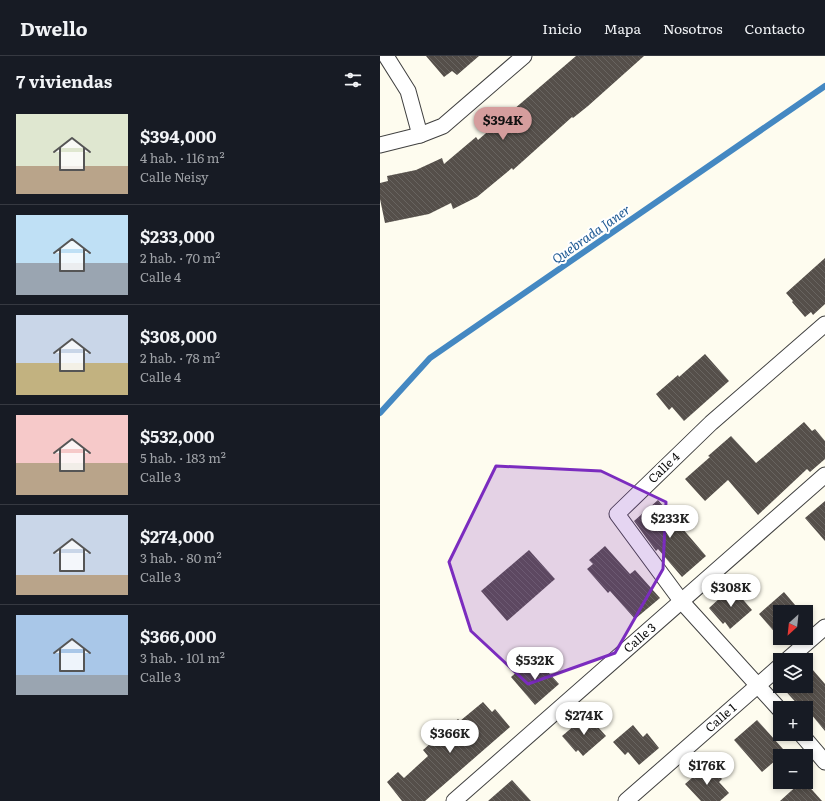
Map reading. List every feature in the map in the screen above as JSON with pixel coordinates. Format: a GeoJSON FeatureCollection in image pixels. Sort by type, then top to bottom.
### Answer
{"type":"FeatureCollection","features":[{"type":"Feature","properties":{"kind":"street"},"geometry":{"type":"LineString","coordinates":[[386,56],[408,91],[420,134]]}},
{"type":"Feature","properties":{"kind":"street"},"geometry":{"type":"LineString","coordinates":[[380,145],[443,126],[524,56]]}},
{"type":"Feature","properties":{"kind":"street","name":"Calle 4"},"geometry":{"type":"LineString","coordinates":[[773,702],[682,602],[617,514],[711,422],[825,324]]}},
{"type":"Feature","properties":{"kind":"street","name":"Calle 3"},"geometry":{"type":"LineString","coordinates":[[454,801],[825,475]]}},
{"type":"Feature","properties":{"kind":"street"},"geometry":{"type":"LineString","coordinates":[[795,653],[825,627]]}},
{"type":"Feature","properties":{"kind":"street","name":"Calle 1"},"geometry":{"type":"LineString","coordinates":[[626,801],[773,672]]}},
{"type":"Feature","properties":{"kind":"street"},"geometry":{"type":"LineString","coordinates":[[807,741],[825,762]]}},
{"type":"Feature","properties":{"kind":"highlighted area"},"geometry":{"type":"Polygon","coordinates":[[[496,466],[601,471],[666,502],[663,569],[615,653],[528,684],[471,631],[449,562],[496,466]]]}},
{"type":"Feature","properties":{"kind":"building"},"geometry":{"type":"Polygon","coordinates":[[[426,56],[479,56],[457,75],[452,71],[444,77],[426,56]]]}},
{"type":"Feature","properties":{"kind":"building"},"geometry":{"type":"Polygon","coordinates":[[[576,56],[644,56],[588,106],[573,118],[572,117],[513,170],[512,168],[477,197],[453,209],[451,203],[429,214],[385,223],[380,199],[380,183],[388,181],[387,176],[416,170],[442,158],[444,164],[476,137],[478,140],[576,56]]]}},
{"type":"Feature","properties":{"kind":"building"},"geometry":{"type":"Polygon","coordinates":[[[825,258],[825,304],[813,315],[811,312],[805,317],[786,293],[825,258]]]}},
{"type":"Feature","properties":{"kind":"building"},"geometry":{"type":"Polygon","coordinates":[[[705,354],[729,381],[684,421],[672,407],[669,410],[656,394],[678,375],[679,377],[705,354]]]}},
{"type":"Feature","properties":{"kind":"building"},"geometry":{"type":"Polygon","coordinates":[[[804,422],[812,431],[815,429],[825,441],[825,459],[810,472],[807,469],[758,515],[728,480],[705,501],[685,479],[731,436],[756,463],[804,422]]]}},
{"type":"Feature","properties":{"kind":"building"},"geometry":{"type":"Polygon","coordinates":[[[658,500],[706,556],[682,577],[658,549],[656,551],[634,521],[658,500]]]}},
{"type":"Feature","properties":{"kind":"building"},"geometry":{"type":"Polygon","coordinates":[[[825,501],[825,541],[805,518],[825,501]]]}},
{"type":"Feature","properties":{"kind":"building"},"geometry":{"type":"Polygon","coordinates":[[[605,546],[630,574],[635,570],[660,598],[635,619],[610,591],[608,593],[587,569],[593,564],[589,560],[605,546]]]}},
{"type":"Feature","properties":{"kind":"building"},"geometry":{"type":"Polygon","coordinates":[[[529,550],[555,579],[507,621],[481,591],[529,550]]]}},
{"type":"Feature","properties":{"kind":"building"},"geometry":{"type":"Polygon","coordinates":[[[732,587],[752,610],[730,629],[725,622],[723,624],[709,608],[732,587]]]}},
{"type":"Feature","properties":{"kind":"building"},"geometry":{"type":"Polygon","coordinates":[[[784,592],[795,605],[773,605],[773,630],[759,614],[784,592]]]}},
{"type":"Feature","properties":{"kind":"building"},"geometry":{"type":"Polygon","coordinates":[[[534,657],[559,684],[535,705],[511,677],[534,657]]]}},
{"type":"Feature","properties":{"kind":"building"},"geometry":{"type":"Polygon","coordinates":[[[813,670],[825,684],[825,731],[813,716],[813,701],[795,701],[787,693],[813,693],[813,670]]]}},
{"type":"Feature","properties":{"kind":"building"},"geometry":{"type":"Polygon","coordinates":[[[483,702],[492,712],[495,709],[510,727],[425,801],[402,801],[387,782],[398,772],[404,778],[428,756],[423,750],[458,719],[460,721],[483,702]]]}},
{"type":"Feature","properties":{"kind":"building"},"geometry":{"type":"Polygon","coordinates":[[[587,715],[606,736],[583,756],[578,750],[576,752],[562,736],[587,715]]]}},
{"type":"Feature","properties":{"kind":"building"},"geometry":{"type":"Polygon","coordinates":[[[757,720],[773,738],[773,741],[776,741],[783,749],[773,749],[773,763],[762,772],[734,740],[757,720]]]}},
{"type":"Feature","properties":{"kind":"building"},"geometry":{"type":"Polygon","coordinates":[[[633,725],[643,737],[647,733],[659,748],[639,765],[628,752],[625,755],[613,742],[633,725]]]}},
{"type":"Feature","properties":{"kind":"building"},"geometry":{"type":"Polygon","coordinates":[[[708,764],[722,779],[719,782],[729,793],[720,801],[701,801],[685,784],[708,764]]]}},
{"type":"Feature","properties":{"kind":"building"},"geometry":{"type":"Polygon","coordinates":[[[512,780],[531,801],[488,801],[512,780]]]}},
{"type":"Feature","properties":{"kind":"building"},"geometry":{"type":"Polygon","coordinates":[[[793,789],[811,789],[822,801],[780,801],[793,789]]]}},
{"type":"Feature","properties":{"kind":"waterway","name":"Quebrada Janer"},"geometry":{"type":"LineString","coordinates":[[380,413],[430,358],[825,86]]}}]}
